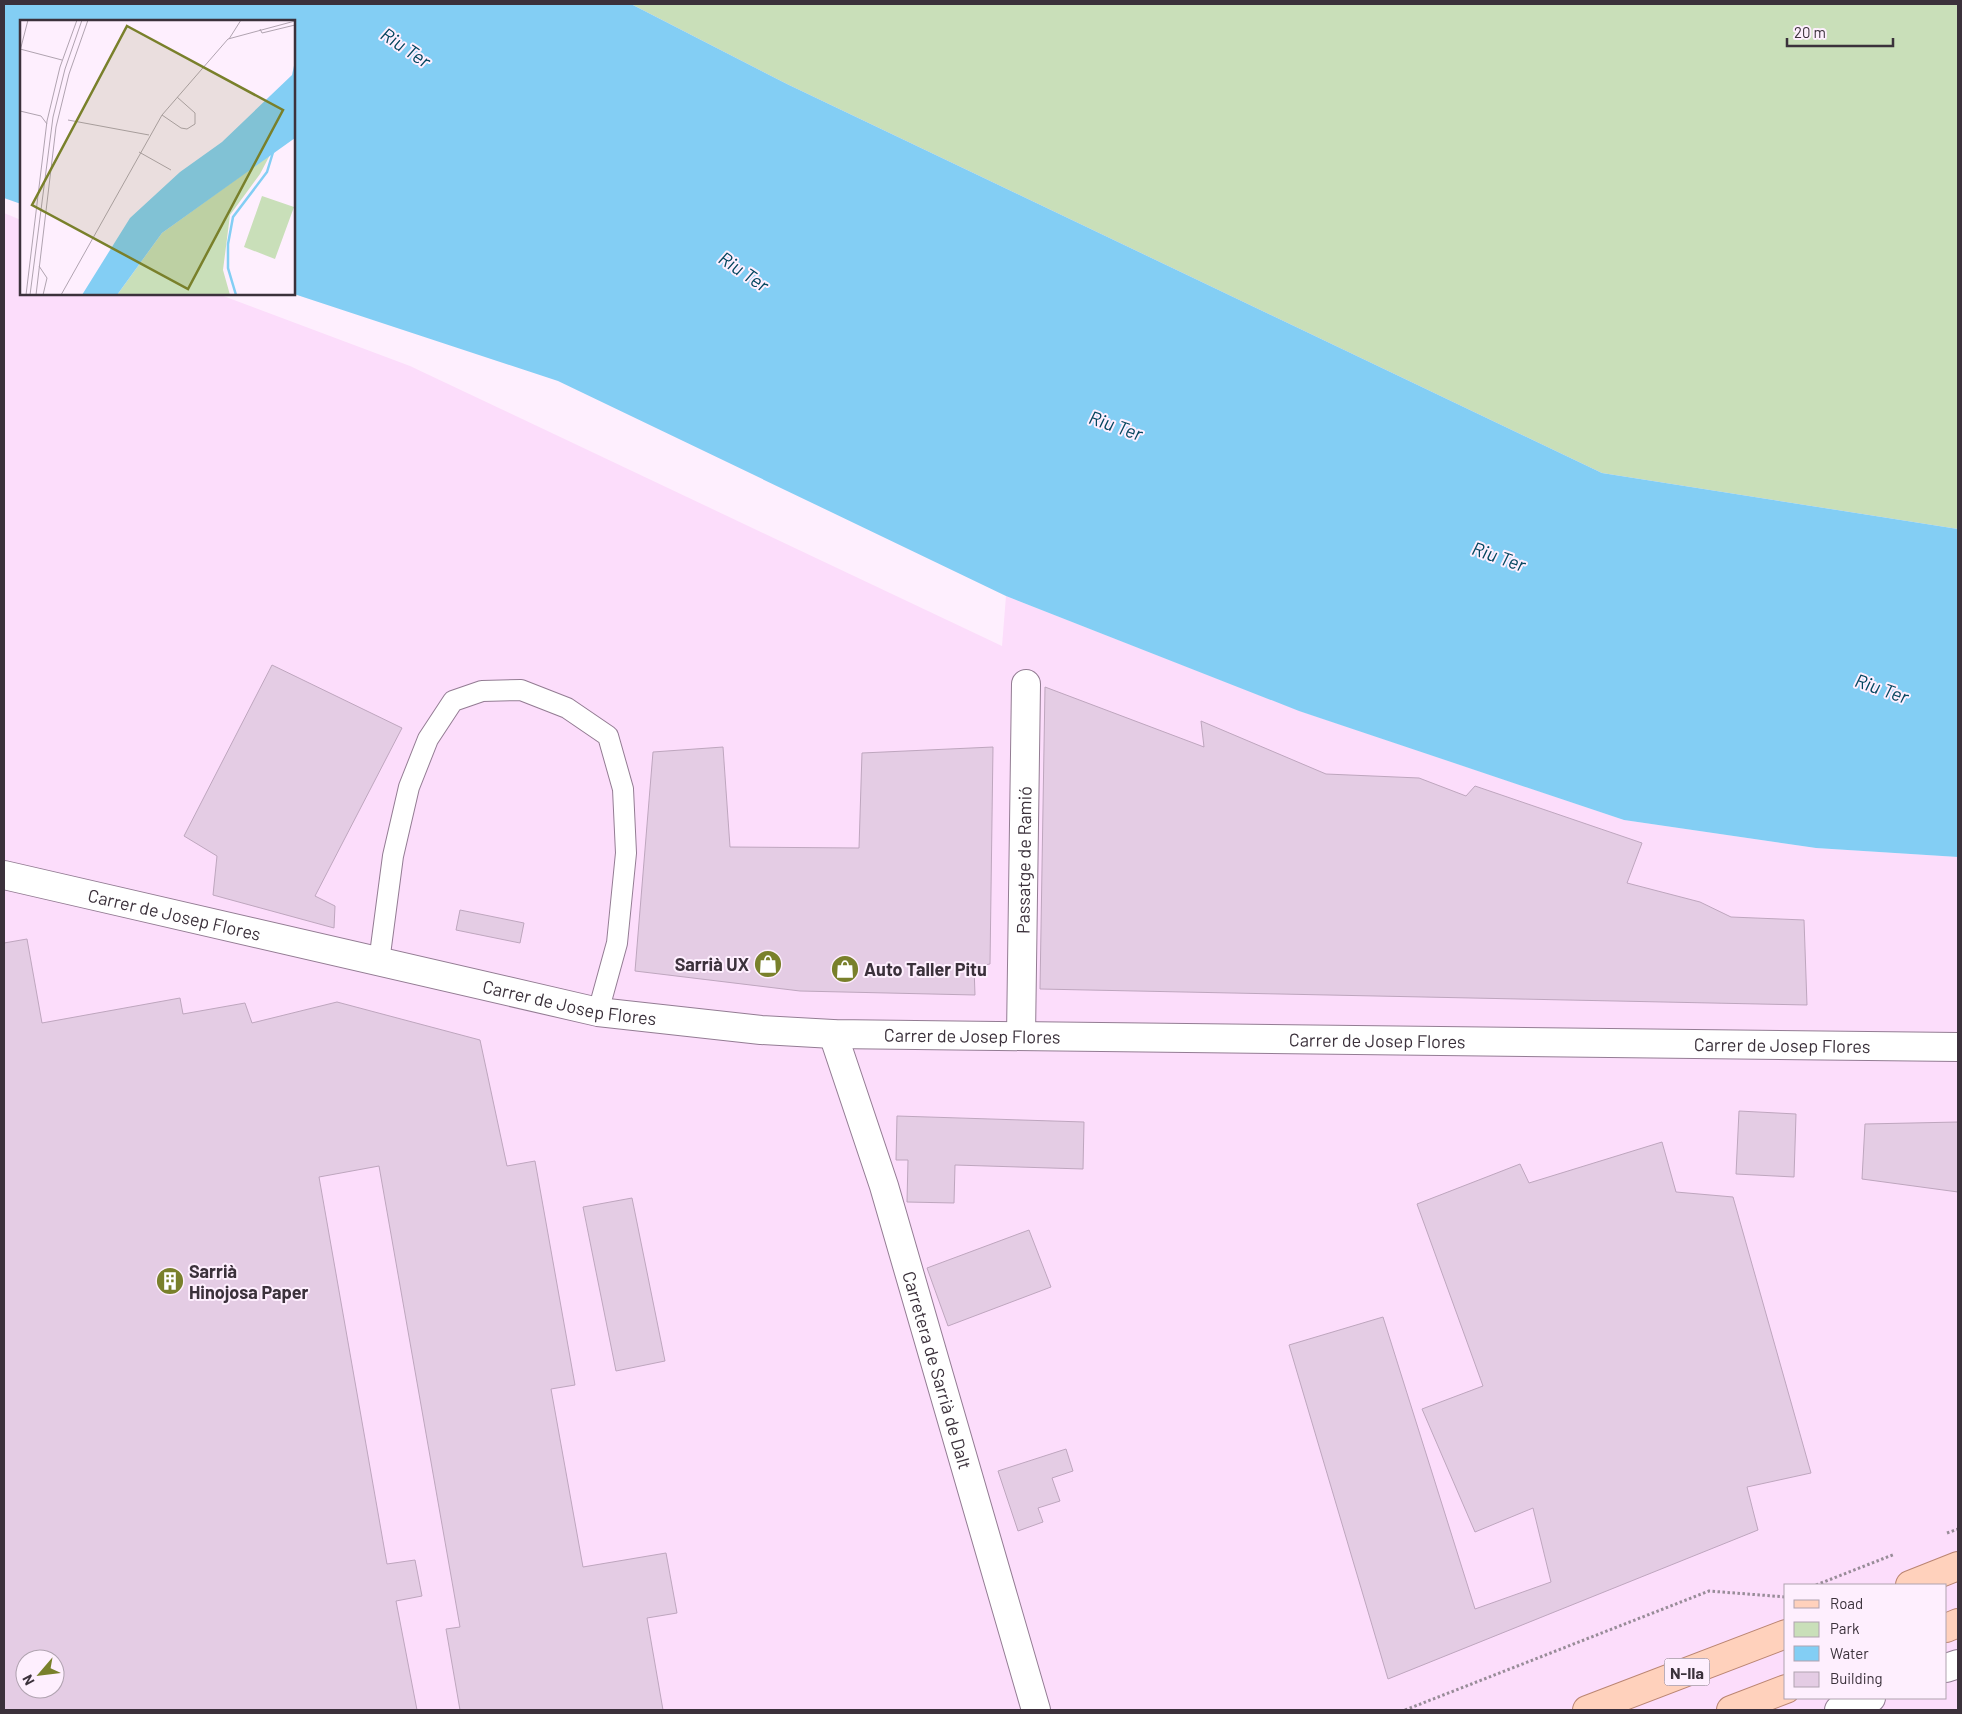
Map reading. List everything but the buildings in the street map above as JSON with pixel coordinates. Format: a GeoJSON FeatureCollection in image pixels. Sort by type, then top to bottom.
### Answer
{"type":"FeatureCollection","features":[{"type":"Feature","properties":{"kind":"main road"},"geometry":{"type":"LineString","coordinates":[[1913,1584],[1958,1566]]}},
{"type":"Feature","properties":{"kind":"main road","name":"N-IIa"},"geometry":{"type":"LineString","coordinates":[[1588,1710],[1784,1635]]}},
{"type":"Feature","properties":{"kind":"main road"},"geometry":{"type":"LineString","coordinates":[[1731,1710],[1784,1690]]}},
{"type":"Feature","properties":{"kind":"street","name":"Passatge de Ramió"},"geometry":{"type":"LineString","coordinates":[[1021,1036],[1026,684]]}},
{"type":"Feature","properties":{"kind":"street","name":"Carrer de Josep Flores"},"geometry":{"type":"LineString","coordinates":[[4,876],[598,1012],[762,1030],[833,1034],[1958,1047]]}},
{"type":"Feature","properties":{"kind":"street","name":"Carretera de Sarrià de Dalt"},"geometry":{"type":"LineString","coordinates":[[833,1034],[884,1186],[1036,1710]]}},
{"type":"Feature","properties":{"kind":"street"},"geometry":{"type":"LineString","coordinates":[[1839,1710],[1868,1699]]}},
{"type":"Feature","properties":{"kind":"lane"},"geometry":{"type":"LineString","coordinates":[[379,962],[395,848],[409,787],[428,739],[453,701],[482,690],[521,690],[567,708],[608,736],[624,789],[626,853],[617,943],[598,1012]]}},
{"type":"Feature","properties":{"kind":"path"},"geometry":{"type":"LineString","coordinates":[[1940,1536],[1958,1529]]}},
{"type":"Feature","properties":{"kind":"path"},"geometry":{"type":"LineString","coordinates":[[1819,1584],[1896,1554]]}},
{"type":"Feature","properties":{"kind":"path"},"geometry":{"type":"LineString","coordinates":[[1405,1710],[1709,1591],[1784,1597]]}},
{"type":"Feature","properties":{"kind":"shaded area"},"geometry":{"type":"Polygon","coordinates":[[[4,213],[20,220],[20,295],[221,295],[410,366],[1002,646],[1006,596],[1300,711],[1624,820],[1816,848],[1958,857],[1958,1710],[4,1710],[4,213]]]}},
{"type":"Feature","properties":{"kind":"green space"},"geometry":{"type":"Polygon","coordinates":[[[631,4],[1958,4],[1958,529],[1602,473],[787,84],[631,4]]]}},
{"type":"Feature","properties":{"kind":"water","name":"Riu Ter"},"geometry":{"type":"Polygon","coordinates":[[[4,4],[631,4],[787,84],[1602,473],[1958,529],[1958,857],[1816,848],[1624,820],[1299,711],[1006,596],[558,381],[295,294],[295,20],[20,20],[20,204],[4,198],[4,4]]]}},
{"type":"Feature","properties":{"kind":"place","name":"Sarrià UX"},"geometry":{"type":"Point","coordinates":[768,964]}},
{"type":"Feature","properties":{"kind":"place","name":"Auto Taller Pitu"},"geometry":{"type":"Point","coordinates":[845,969]}},
{"type":"Feature","properties":{"kind":"place","name":"Sarrià Hinojosa Paper"},"geometry":{"type":"Point","coordinates":[170,1281]}}]}
